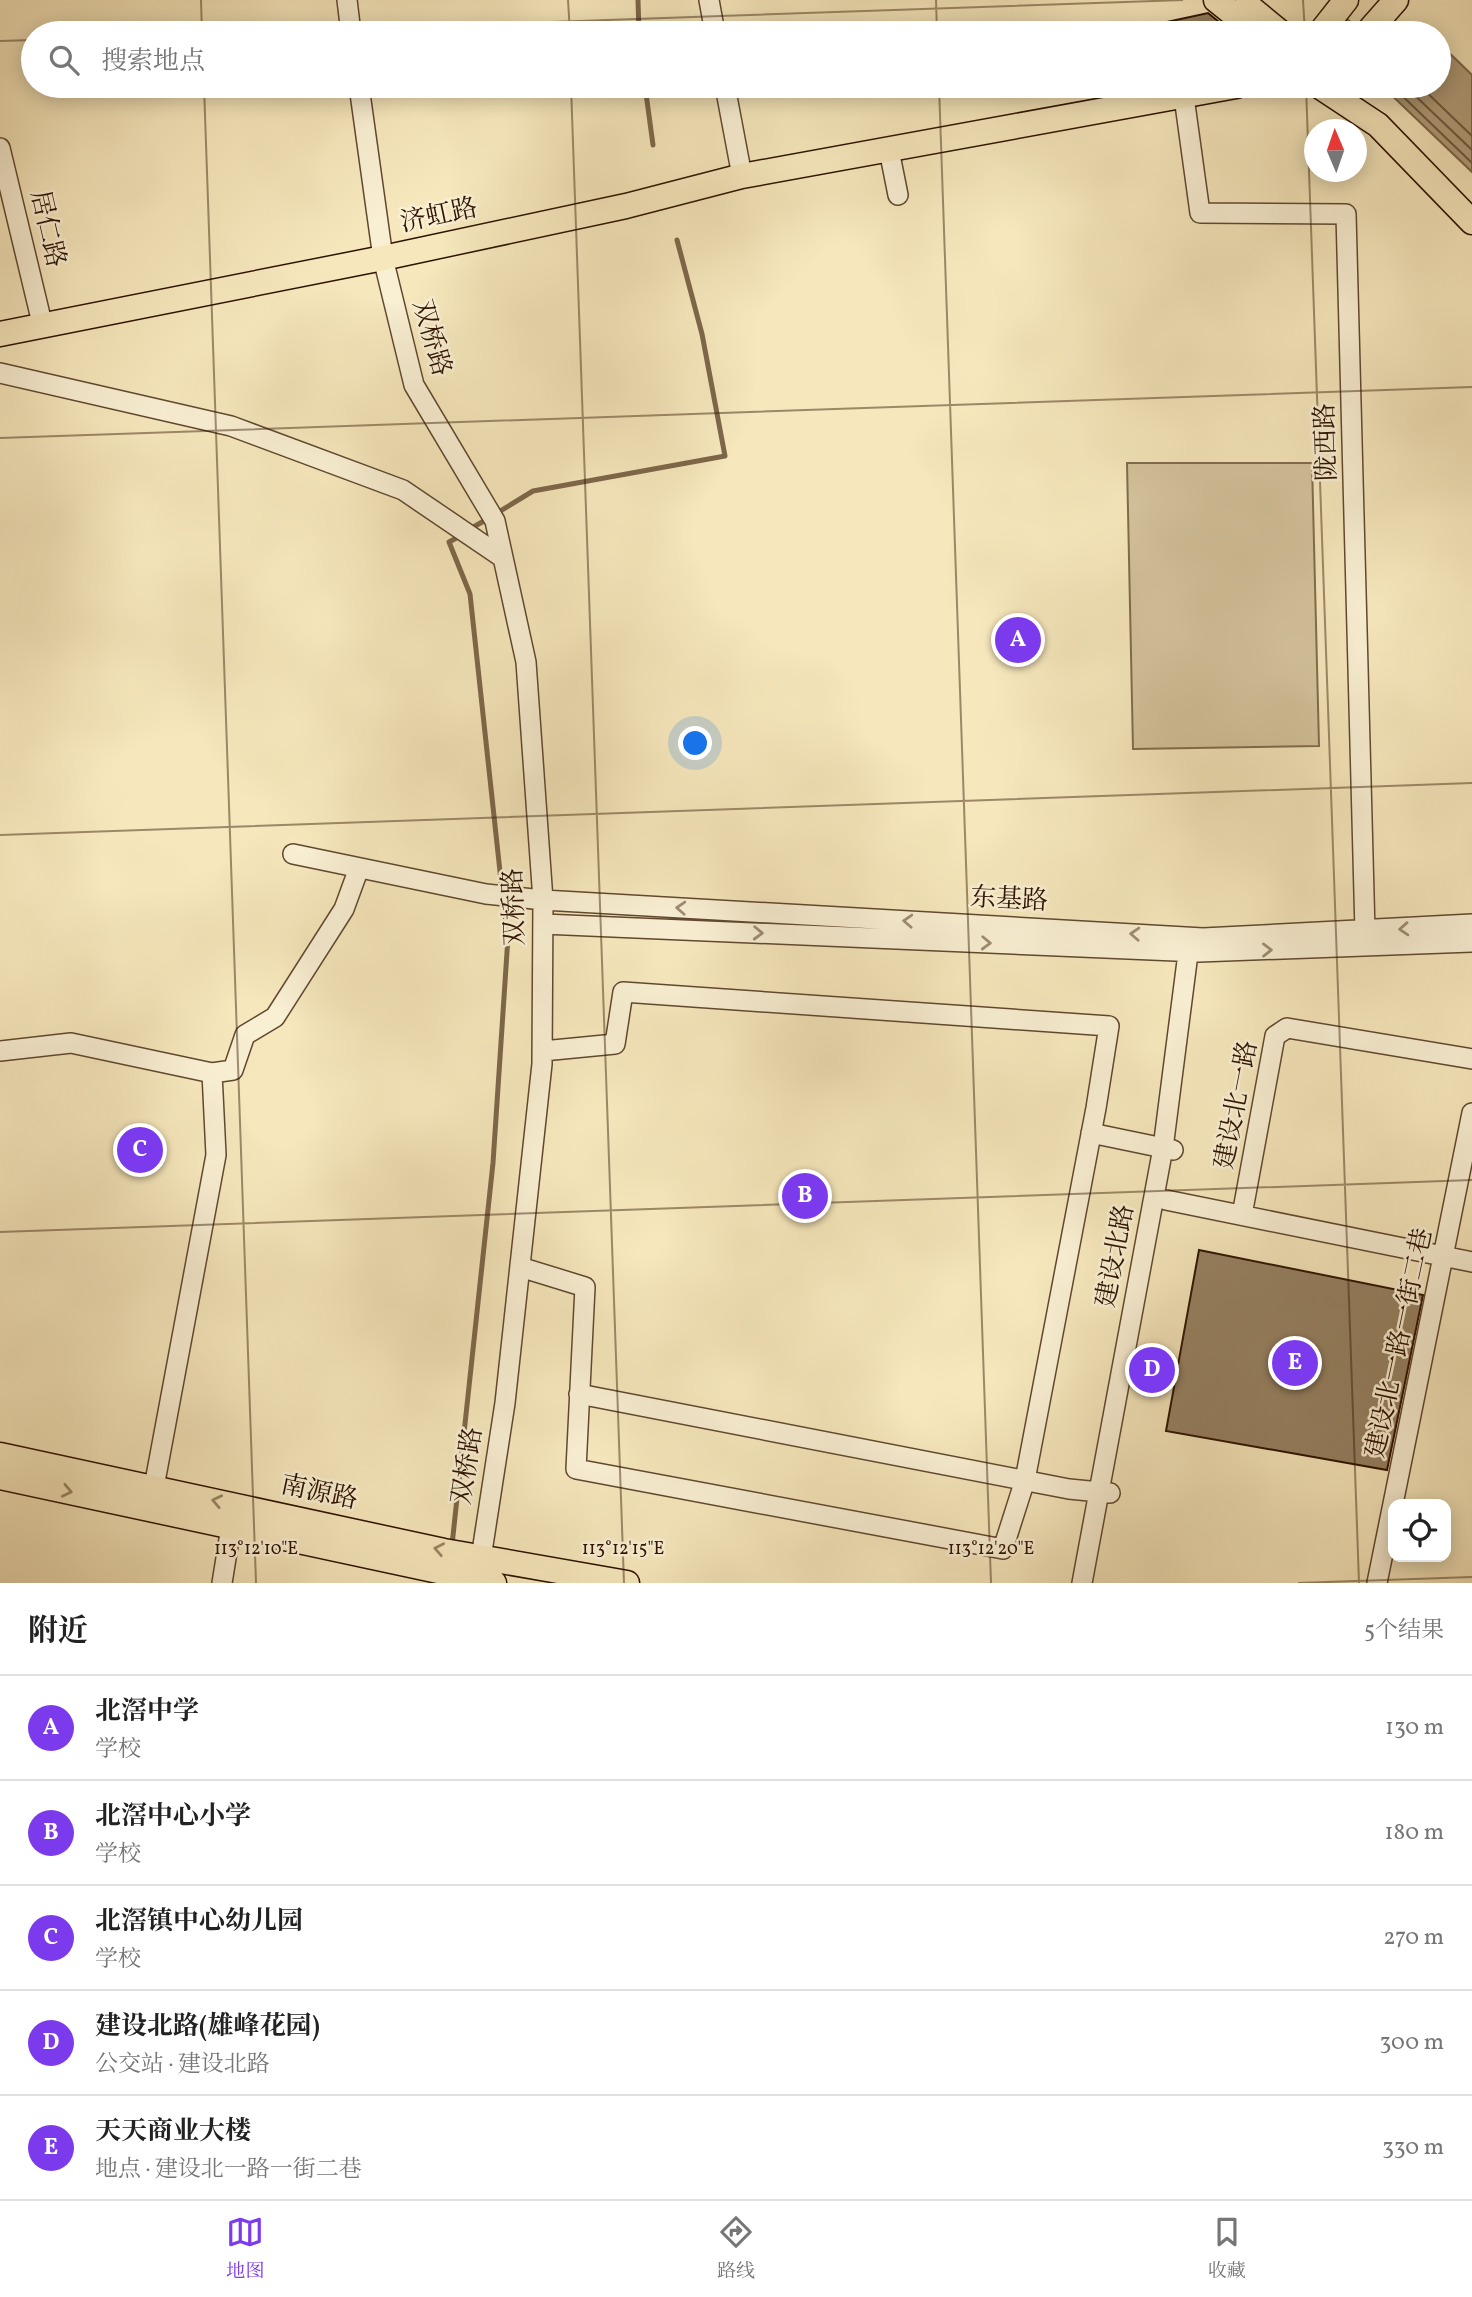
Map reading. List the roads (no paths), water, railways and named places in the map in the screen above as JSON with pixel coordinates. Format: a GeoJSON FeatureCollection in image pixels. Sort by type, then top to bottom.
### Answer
{"type":"FeatureCollection","features":[{"type":"Feature","properties":{"kind":"main road"},"geometry":{"type":"LineString","coordinates":[[1216,0],[1242,21]]}},
{"type":"Feature","properties":{"kind":"main road"},"geometry":{"type":"LineString","coordinates":[[1241,0],[1266,21]]}},
{"type":"Feature","properties":{"kind":"main road"},"geometry":{"type":"LineString","coordinates":[[1329,21],[1346,0]]}},
{"type":"Feature","properties":{"kind":"main road"},"geometry":{"type":"LineString","coordinates":[[1378,21],[1396,0]]}},
{"type":"Feature","properties":{"kind":"main road","name":"济虹路"},"geometry":{"type":"LineString","coordinates":[[0,334],[42,323],[383,258],[626,206],[742,176],[1152,98]]}},
{"type":"Feature","properties":{"kind":"main road"},"geometry":{"type":"LineString","coordinates":[[1337,98],[1378,125],[1472,222]]}},
{"type":"Feature","properties":{"kind":"main road"},"geometry":{"type":"LineString","coordinates":[[1361,98],[1380,112],[1472,206]]}},
{"type":"Feature","properties":{"kind":"main road","name":"南源路"},"geometry":{"type":"LineString","coordinates":[[0,1455],[444,1550],[626,1583]]}},
{"type":"Feature","properties":{"kind":"main road","name":"南源路"},"geometry":{"type":"LineString","coordinates":[[0,1477],[483,1582]]}},
{"type":"Feature","properties":{"kind":"street"},"geometry":{"type":"LineString","coordinates":[[347,0],[350,21]]}},
{"type":"Feature","properties":{"kind":"street"},"geometry":{"type":"LineString","coordinates":[[709,0],[713,21]]}},
{"type":"Feature","properties":{"kind":"street","name":"双桥路"},"geometry":{"type":"LineString","coordinates":[[361,98],[383,258],[414,385],[495,521],[526,662],[543,900],[542,1051],[505,1403],[480,1555],[483,1582]]}},
{"type":"Feature","properties":{"kind":"street"},"geometry":{"type":"LineString","coordinates":[[727,98],[742,176]]}},
{"type":"Feature","properties":{"kind":"street","name":"陇西路"},"geometry":{"type":"LineString","coordinates":[[1183,98],[1200,213],[1346,214],[1365,932]]}},
{"type":"Feature","properties":{"kind":"street","name":"居仁路"},"geometry":{"type":"LineString","coordinates":[[0,148],[42,323]]}},
{"type":"Feature","properties":{"kind":"street"},"geometry":{"type":"LineString","coordinates":[[889,150],[898,195]]}},
{"type":"Feature","properties":{"kind":"street"},"geometry":{"type":"LineString","coordinates":[[0,373],[231,426],[402,490],[503,558]]}},
{"type":"Feature","properties":{"kind":"street","name":"东基路"},"geometry":{"type":"LineString","coordinates":[[293,854],[486,894],[543,900],[1195,944],[1472,924]]}},
{"type":"Feature","properties":{"kind":"street"},"geometry":{"type":"LineString","coordinates":[[0,1051],[71,1043],[212,1073],[233,1070],[245,1035],[275,1017],[344,909],[359,868]]}},
{"type":"Feature","properties":{"kind":"street","name":"东基路"},"geometry":{"type":"LineString","coordinates":[[543,924],[1195,944],[1472,942]]}},
{"type":"Feature","properties":{"kind":"street","name":"建设北路"},"geometry":{"type":"LineString","coordinates":[[1094,1583],[1105,1492],[1168,1149],[1195,944]]}},
{"type":"Feature","properties":{"kind":"street"},"geometry":{"type":"LineString","coordinates":[[520,1267],[585,1287],[576,1469],[1003,1549],[1025,1480],[1109,1026],[623,992],[615,1044],[542,1051]]}},
{"type":"Feature","properties":{"kind":"street","name":"建设北一路"},"geometry":{"type":"LineString","coordinates":[[1242,1215],[1275,1036],[1287,1028],[1472,1059]]}},
{"type":"Feature","properties":{"kind":"street"},"geometry":{"type":"LineString","coordinates":[[154,1488],[216,1155],[212,1073]]}},
{"type":"Feature","properties":{"kind":"street","name":"建设北一路一街二巷"},"geometry":{"type":"LineString","coordinates":[[1377,1583],[1472,1113]]}},
{"type":"Feature","properties":{"kind":"street"},"geometry":{"type":"LineString","coordinates":[[1091,1133],[1168,1149]]}},
{"type":"Feature","properties":{"kind":"street","name":"建设北路"},"geometry":{"type":"LineString","coordinates":[[1082,1583],[1105,1492],[1166,1200],[1168,1149]]}},
{"type":"Feature","properties":{"kind":"street"},"geometry":{"type":"LineString","coordinates":[[1166,1200],[1472,1262]]}},
{"type":"Feature","properties":{"kind":"street"},"geometry":{"type":"LineString","coordinates":[[579,1394],[1025,1480],[1105,1492]]}},
{"type":"Feature","properties":{"kind":"street"},"geometry":{"type":"LineString","coordinates":[[222,1583],[231,1527]]}},
{"type":"Feature","properties":{"kind":"water"},"geometry":{"type":"Polygon","coordinates":[[[1451,55],[1472,75],[1472,172],[1395,98],[1451,98],[1451,55]]]}},
{"type":"Feature","properties":{"kind":"waterway"},"geometry":{"type":"LineString","coordinates":[[638,0],[639,21]]}},
{"type":"Feature","properties":{"kind":"waterway"},"geometry":{"type":"LineString","coordinates":[[1341,16],[1347,21]]}},
{"type":"Feature","properties":{"kind":"waterway"},"geometry":{"type":"LineString","coordinates":[[647,98],[653,145]]}},
{"type":"Feature","properties":{"kind":"waterway"},"geometry":{"type":"LineString","coordinates":[[497,513],[533,491],[725,456],[702,334],[677,240]]}},
{"type":"Feature","properties":{"kind":"waterway"},"geometry":{"type":"LineString","coordinates":[[470,529],[489,518]]}},
{"type":"Feature","properties":{"kind":"waterway"},"geometry":{"type":"LineString","coordinates":[[462,535],[449,542],[470,594],[502,890]]}},
{"type":"Feature","properties":{"kind":"waterway"},"geometry":{"type":"LineString","coordinates":[[452,1545],[493,1163],[508,937],[503,900]]}},
{"type":"Feature","properties":{"kind":"place","name":"北滘中学"},"geometry":{"type":"Point","coordinates":[1018,640]}},
{"type":"Feature","properties":{"kind":"place","name":"北滘镇中心幼儿园"},"geometry":{"type":"Point","coordinates":[140,1150]}},
{"type":"Feature","properties":{"kind":"place","name":"北滘中心小学"},"geometry":{"type":"Point","coordinates":[805,1196]}},
{"type":"Feature","properties":{"kind":"place","name":"天天商业大楼"},"geometry":{"type":"Point","coordinates":[1295,1363]}},
{"type":"Feature","properties":{"kind":"place","name":"建设北路(雄峰花园)"},"geometry":{"type":"Point","coordinates":[1152,1370]}}]}
